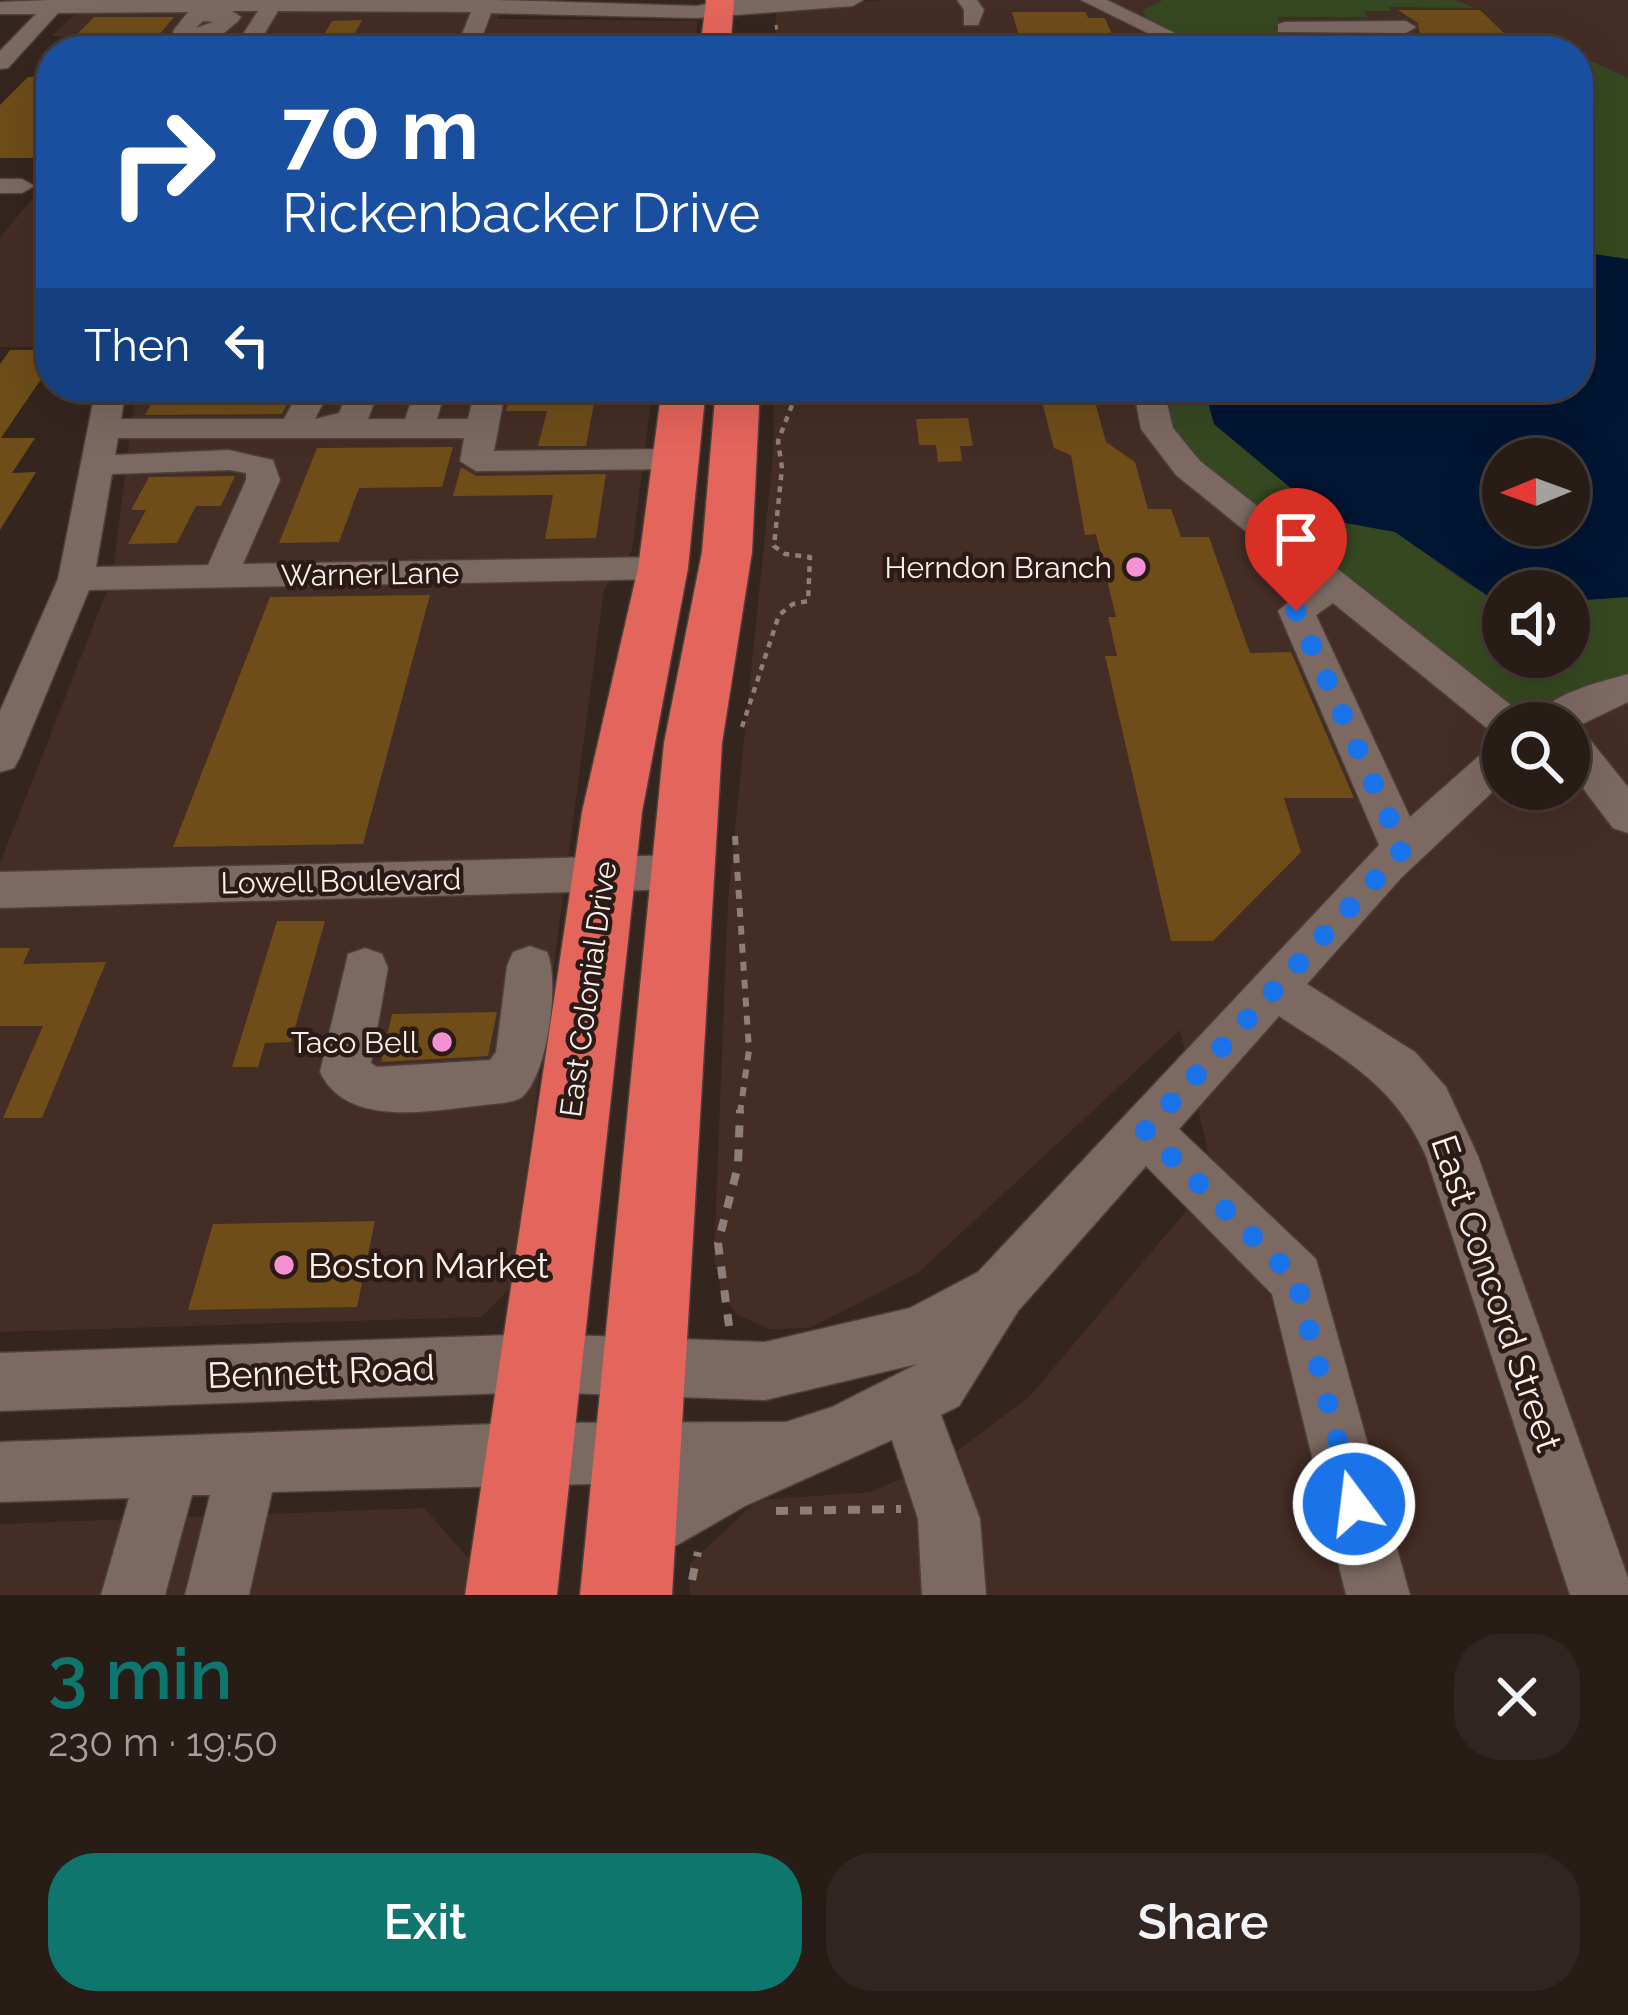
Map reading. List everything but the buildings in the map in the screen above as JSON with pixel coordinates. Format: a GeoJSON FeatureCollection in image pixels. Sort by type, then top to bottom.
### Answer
{"type":"FeatureCollection","features":[{"type":"Feature","properties":{"kind":"highway"},"geometry":{"type":"LineString","coordinates":[[717,36],[720,6]]}},
{"type":"Feature","properties":{"kind":"highway","name":"East Colonial Drive"},"geometry":{"type":"LineString","coordinates":[[511,1595],[603,874],[663,568],[683,402]]}},
{"type":"Feature","properties":{"kind":"highway"},"geometry":{"type":"LineString","coordinates":[[654,1559],[636,1452],[708,847],[693,743],[722,578],[737,402]]}},
{"type":"Feature","properties":{"kind":"highway"},"geometry":{"type":"LineString","coordinates":[[671,516],[690,556],[722,578]]}},
{"type":"Feature","properties":{"kind":"highway"},"geometry":{"type":"LineString","coordinates":[[663,568],[688,589],[708,652]]}},
{"type":"Feature","properties":{"kind":"street"},"geometry":{"type":"LineString","coordinates":[[0,5],[600,3],[720,6],[758,15],[853,0]]}},
{"type":"Feature","properties":{"kind":"street"},"geometry":{"type":"LineString","coordinates":[[1091,0],[1171,36]]}},
{"type":"Feature","properties":{"kind":"street"},"geometry":{"type":"LineString","coordinates":[[0,63],[56,2]]}},
{"type":"Feature","properties":{"kind":"street"},"geometry":{"type":"LineString","coordinates":[[252,36],[274,2]]}},
{"type":"Feature","properties":{"kind":"street"},"geometry":{"type":"LineString","coordinates":[[480,2],[720,6]]}},
{"type":"Feature","properties":{"kind":"street"},"geometry":{"type":"LineString","coordinates":[[470,36],[480,2]]}},
{"type":"Feature","properties":{"kind":"street"},"geometry":{"type":"LineString","coordinates":[[1285,28],[1344,27],[1395,36]]}},
{"type":"Feature","properties":{"kind":"street"},"geometry":{"type":"LineString","coordinates":[[1344,27],[1350,36]]}},
{"type":"Feature","properties":{"kind":"street"},"geometry":{"type":"LineString","coordinates":[[0,757],[76,579],[108,402]]}},
{"type":"Feature","properties":{"kind":"street"},"geometry":{"type":"LineString","coordinates":[[293,431],[308,402]]}},
{"type":"Feature","properties":{"kind":"street"},"geometry":{"type":"LineString","coordinates":[[334,428],[353,418],[359,402]]}},
{"type":"Feature","properties":{"kind":"street"},"geometry":{"type":"LineString","coordinates":[[418,428],[426,402]]}},
{"type":"Feature","properties":{"kind":"street"},"geometry":{"type":"LineString","coordinates":[[487,402],[476,461],[677,459]]}},
{"type":"Feature","properties":{"kind":"street"},"geometry":{"type":"LineString","coordinates":[[1151,402],[1157,429],[1188,468],[1482,703]]}},
{"type":"Feature","properties":{"kind":"street"},"geometry":{"type":"LineString","coordinates":[[103,430],[481,429]]}},
{"type":"Feature","properties":{"kind":"street"},"geometry":{"type":"LineString","coordinates":[[97,465],[230,460],[261,467],[263,480],[220,577]]}},
{"type":"Feature","properties":{"kind":"street","name":"Warner Lane"},"geometry":{"type":"LineString","coordinates":[[76,579],[663,568]]}},
{"type":"Feature","properties":{"kind":"street"},"geometry":{"type":"LineString","coordinates":[[1335,585],[1296,611],[1403,849]]}},
{"type":"Feature","properties":{"kind":"street"},"geometry":{"type":"LineString","coordinates":[[1588,702],[1628,688]]}},
{"type":"Feature","properties":{"kind":"street"},"geometry":{"type":"LineString","coordinates":[[1590,769],[1628,817]]}},
{"type":"Feature","properties":{"kind":"street"},"geometry":{"type":"LineString","coordinates":[[654,1559],[722,1484],[790,1451],[842,1433],[938,1385],[998,1291],[1403,849],[1482,777]]}},
{"type":"Feature","properties":{"kind":"street","name":"Lowell Boulevard"},"geometry":{"type":"LineString","coordinates":[[0,890],[603,874],[708,847]]}},
{"type":"Feature","properties":{"kind":"street"},"geometry":{"type":"LineString","coordinates":[[365,968],[345,1072],[369,1090],[504,1081],[520,1058],[530,966]]}},
{"type":"Feature","properties":{"kind":"street","name":"East Concord Street"},"geometry":{"type":"LineString","coordinates":[[1277,989],[1396,1068],[1428,1103],[1452,1156],[1602,1595]]}},
{"type":"Feature","properties":{"kind":"street"},"geometry":{"type":"LineString","coordinates":[[1145,1131],[1296,1279],[1378,1595]]}},
{"type":"Feature","properties":{"kind":"street","name":"Bennett Road"},"geometry":{"type":"LineString","coordinates":[[0,1382],[539,1363],[765,1371],[918,1335],[998,1291]]}},
{"type":"Feature","properties":{"kind":"street"},"geometry":{"type":"LineString","coordinates":[[905,1402],[948,1509],[955,1550],[954,1595]]}},
{"type":"Feature","properties":{"kind":"street"},"geometry":{"type":"LineString","coordinates":[[0,1472],[527,1453],[790,1451]]}},
{"type":"Feature","properties":{"kind":"street"},"geometry":{"type":"LineString","coordinates":[[217,1595],[248,1464]]}},
{"type":"Feature","properties":{"kind":"street"},"geometry":{"type":"LineString","coordinates":[[133,1595],[169,1466]]}},
{"type":"Feature","properties":{"kind":"path"},"geometry":{"type":"LineString","coordinates":[[758,15],[776,18],[778,36]]}},
{"type":"Feature","properties":{"kind":"path"},"geometry":{"type":"LineString","coordinates":[[742,730],[778,615],[793,604],[808,601],[809,557],[779,553],[774,546],[782,468],[778,441],[793,402]]}},
{"type":"Feature","properties":{"kind":"path"},"geometry":{"type":"LineString","coordinates":[[708,847],[749,1050],[738,1126],[738,1166],[718,1243],[722,1291],[731,1316],[726,1337]]}},
{"type":"Feature","properties":{"kind":"path"},"geometry":{"type":"LineString","coordinates":[[763,1512],[922,1508]]}},
{"type":"Feature","properties":{"kind":"path"},"geometry":{"type":"LineString","coordinates":[[654,1559],[698,1552],[691,1595]]}},
{"type":"Feature","properties":{"kind":"shaded area"},"geometry":{"type":"Polygon","coordinates":[[[167,0],[379,0],[501,9],[498,19],[698,21],[696,36],[52,36],[78,11],[167,0]]]}},
{"type":"Feature","properties":{"kind":"shaded area"},"geometry":{"type":"Polygon","coordinates":[[[884,0],[1628,0],[1628,1595],[689,1595],[690,1564],[757,1500],[871,1492],[947,1459],[1030,1396],[1214,1178],[1180,1030],[919,1272],[810,1328],[769,1329],[737,1315],[722,1295],[714,1257],[728,899],[773,455],[774,402],[1593,402],[1593,36],[775,36],[776,10],[884,0]]]}},
{"type":"Feature","properties":{"kind":"shaded area"},"geometry":{"type":"Polygon","coordinates":[[[36,195],[36,347],[0,347],[0,237],[36,195]]]}},
{"type":"Feature","properties":{"kind":"shaded area"},"geometry":{"type":"Polygon","coordinates":[[[134,402],[651,402],[632,550],[604,589],[511,1287],[481,1317],[0,1332],[0,863],[112,578],[134,402]]]}},
{"type":"Feature","properties":{"kind":"shaded area"},"geometry":{"type":"Polygon","coordinates":[[[424,1508],[471,1561],[467,1595],[0,1595],[0,1524],[424,1508]]]}},
{"type":"Feature","properties":{"kind":"green space"},"geometry":{"type":"Polygon","coordinates":[[[1163,0],[1455,0],[1475,8],[1389,7],[1391,11],[1364,11],[1367,17],[1278,17],[1280,26],[1273,27],[1288,36],[1181,36],[1146,19],[1143,10],[1163,0]]]}},
{"type":"Feature","properties":{"kind":"green space"},"geometry":{"type":"Polygon","coordinates":[[[1593,62],[1628,78],[1628,259],[1593,254],[1593,62]]]}},
{"type":"Feature","properties":{"kind":"green space"},"geometry":{"type":"Polygon","coordinates":[[[1168,402],[1208,402],[1214,424],[1329,519],[1395,532],[1482,591],[1482,678],[1590,678],[1590,600],[1628,597],[1628,679],[1555,702],[1508,702],[1207,473],[1173,431],[1168,402]]]}},
{"type":"Feature","properties":{"kind":"water"},"geometry":{"type":"Polygon","coordinates":[[[1593,254],[1628,259],[1628,597],[1590,600],[1590,570],[1482,570],[1482,592],[1395,532],[1329,520],[1214,424],[1208,402],[1593,402],[1593,254]]]}},
{"type":"Feature","properties":{"kind":"place","name":"Herndon Branch"},"geometry":{"type":"Point","coordinates":[1136,567]}},
{"type":"Feature","properties":{"kind":"place","name":"Taco Bell"},"geometry":{"type":"Point","coordinates":[442,1042]}},
{"type":"Feature","properties":{"kind":"place","name":"Boston Market"},"geometry":{"type":"Point","coordinates":[284,1265]}},
{"type":"Feature","properties":{"kind":"route"},"geometry":{"type":"LineString","coordinates":[[1296,611],[1403,849],[1145,1131],[1296,1279],[1354,1504]]}}]}
